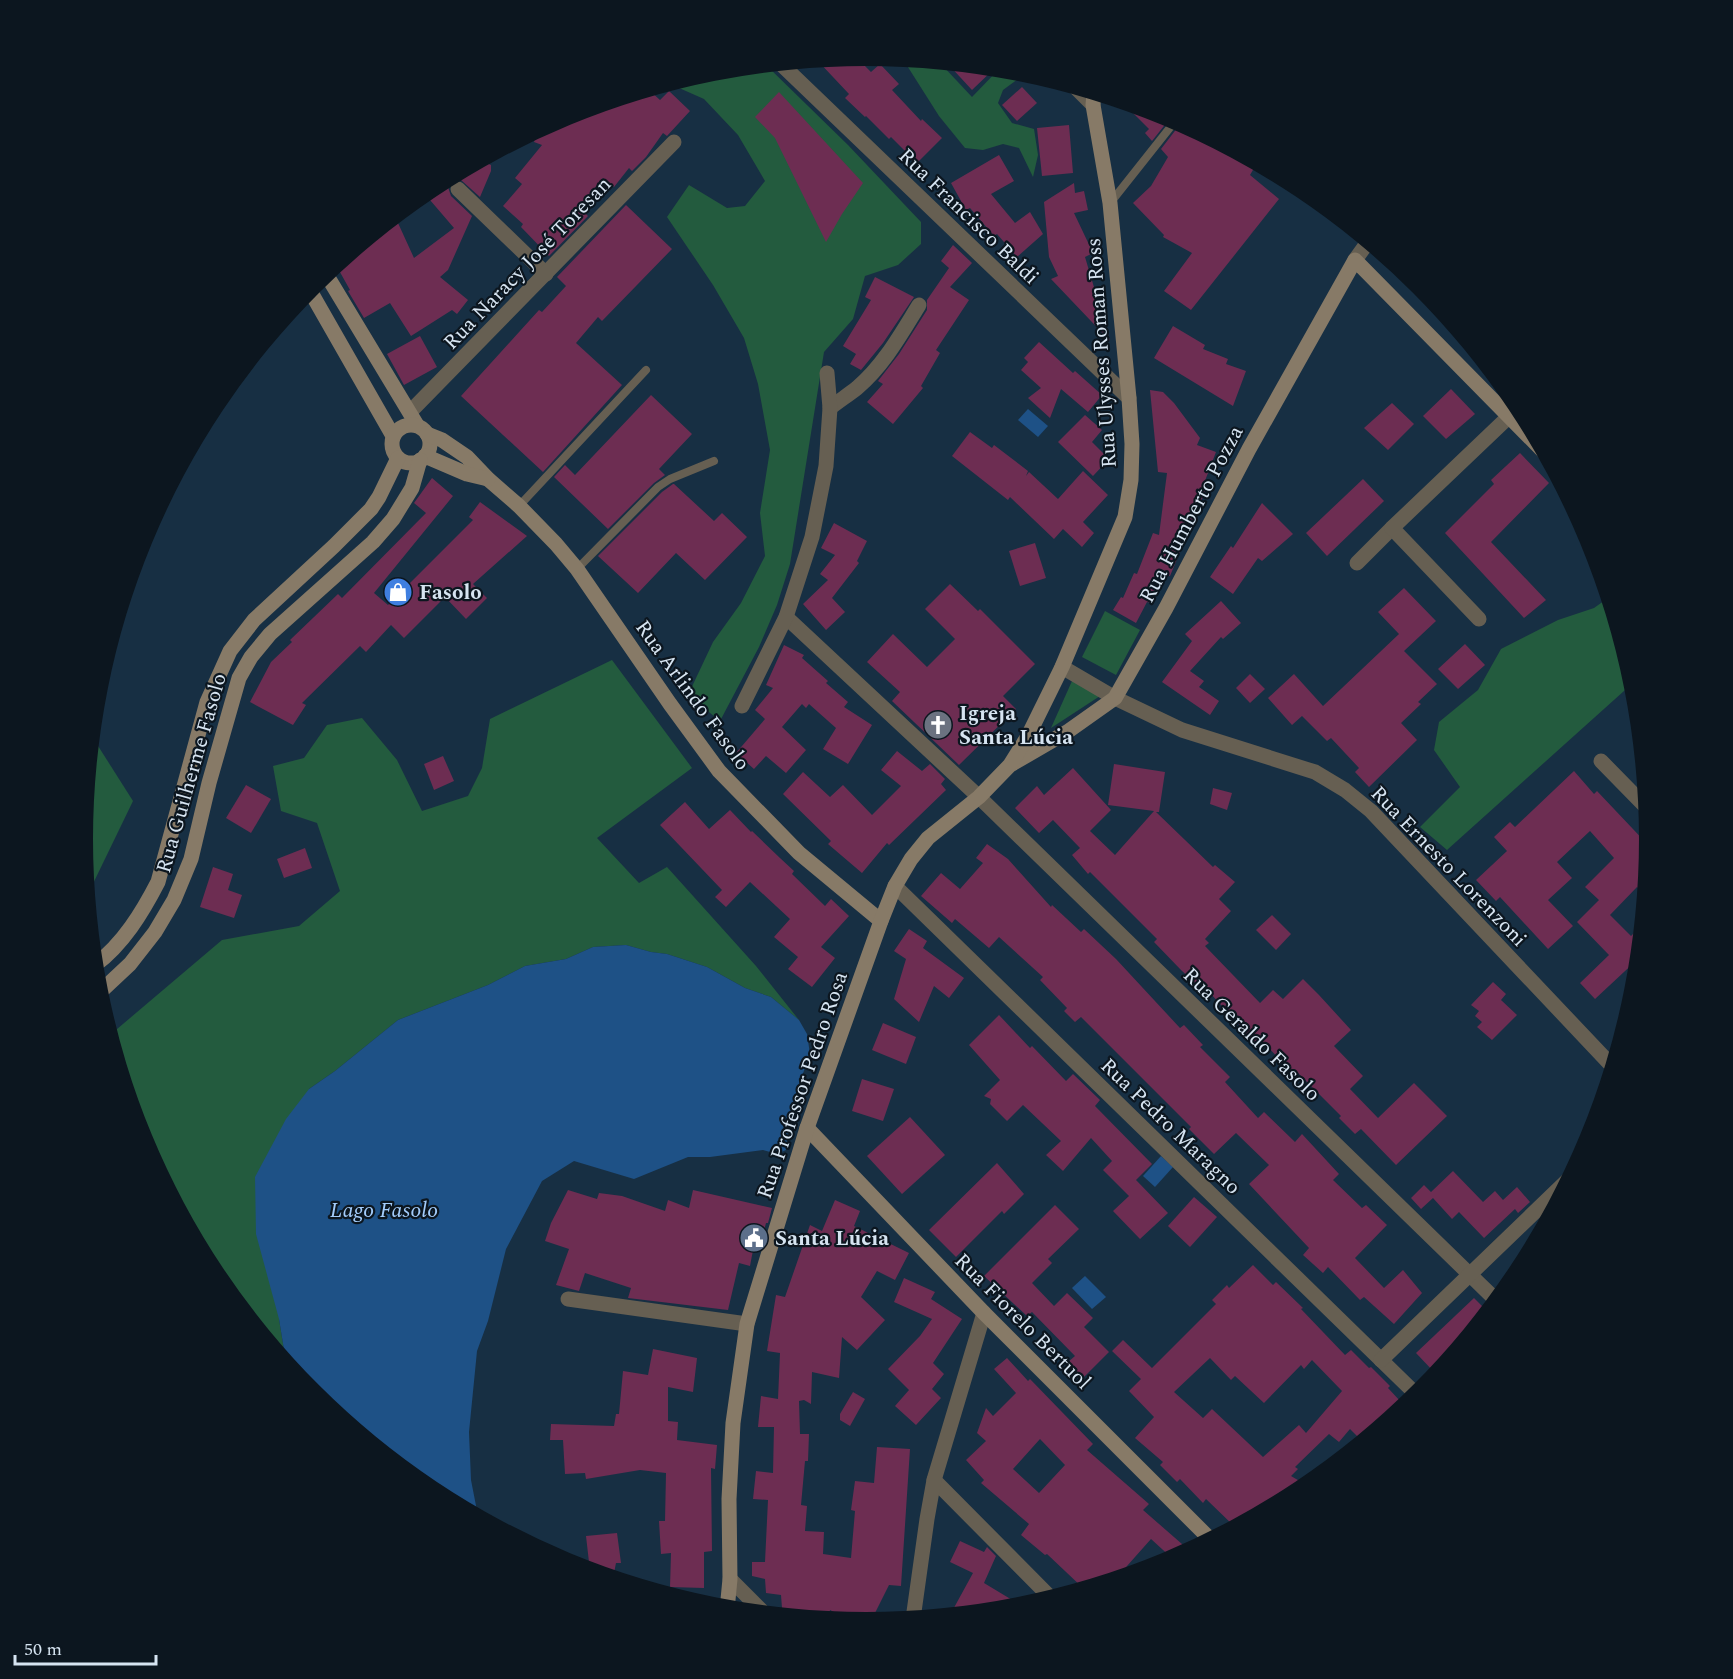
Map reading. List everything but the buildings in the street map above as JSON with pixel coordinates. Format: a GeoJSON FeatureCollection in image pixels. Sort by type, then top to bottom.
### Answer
{"type":"FeatureCollection","features":[{"type":"Feature","properties":{"kind":"main road","name":"Rua Ulysses Roman Ross"},"geometry":{"type":"LineString","coordinates":[[1010,765],[1028,736],[1062,667],[1125,517],[1131,480],[1132,444],[1129,398],[1110,203],[1094,101]]}},
{"type":"Feature","properties":{"kind":"main road"},"geometry":{"type":"LineString","coordinates":[[1355,260],[1501,398]]}},
{"type":"Feature","properties":{"kind":"main road","name":"Rua Humberto Pozza"},"geometry":{"type":"LineString","coordinates":[[1010,765],[1066,732],[1115,698],[1166,608],[1249,448],[1355,260]]}},
{"type":"Feature","properties":{"kind":"main road"},"geometry":{"type":"LineString","coordinates":[[331,282],[430,446],[422,458]]}},
{"type":"Feature","properties":{"kind":"main road"},"geometry":{"type":"LineString","coordinates":[[315,299],[393,436],[392,448],[398,458],[405,462],[422,458],[488,479]]}},
{"type":"Feature","properties":{"kind":"main road"},"geometry":{"type":"LineString","coordinates":[[393,436],[402,426],[418,424]]}},
{"type":"Feature","properties":{"kind":"main road","name":"Rua Arlindo Fasolo"},"geometry":{"type":"LineString","coordinates":[[418,424],[473,462],[556,543],[577,569],[719,771],[799,853],[881,921]]}},
{"type":"Feature","properties":{"kind":"main road","name":"Rua Guilherme Fasolo"},"geometry":{"type":"LineString","coordinates":[[103,957],[130,929],[147,904],[158,882],[207,702],[230,651],[254,620],[371,509],[398,458]]}},
{"type":"Feature","properties":{"kind":"main road","name":"Rua Guilherme Fasolo"},"geometry":{"type":"LineString","coordinates":[[107,985],[130,964],[155,932],[174,900],[191,859],[209,783],[239,678],[251,657],[270,634],[373,542],[393,519],[412,488],[422,458]]}},
{"type":"Feature","properties":{"kind":"main road","name":"Rua Professor Pedro Rosa"},"geometry":{"type":"LineString","coordinates":[[728,1600],[730,1579],[729,1499],[733,1423],[747,1324],[807,1128],[895,886],[911,859],[928,838],[979,797],[1010,765]]}},
{"type":"Feature","properties":{"kind":"main road","name":"Rua Fiorelo Bertuol"},"geometry":{"type":"LineString","coordinates":[[807,1128],[984,1313],[1206,1535]]}},
{"type":"Feature","properties":{"kind":"street","name":"Rua Francisco Baldi"},"geometry":{"type":"LineString","coordinates":[[788,71],[1129,398]]}},
{"type":"Feature","properties":{"kind":"street","name":"Rua Naracy José Toresan"},"geometry":{"type":"LineString","coordinates":[[418,424],[546,274],[674,142]]}},
{"type":"Feature","properties":{"kind":"street"},"geometry":{"type":"LineString","coordinates":[[458,189],[546,274]]}},
{"type":"Feature","properties":{"kind":"street","name":"Rua Humberto Pozza"},"geometry":{"type":"LineString","coordinates":[[1355,260],[1364,248]]}},
{"type":"Feature","properties":{"kind":"street"},"geometry":{"type":"LineString","coordinates":[[830,408],[872,373],[890,351],[919,305]]}},
{"type":"Feature","properties":{"kind":"street"},"geometry":{"type":"LineString","coordinates":[[742,706],[786,617],[812,537],[826,466],[830,408],[827,373]]}},
{"type":"Feature","properties":{"kind":"street"},"geometry":{"type":"LineString","coordinates":[[1357,563],[1512,414]]}},
{"type":"Feature","properties":{"kind":"street"},"geometry":{"type":"LineString","coordinates":[[1392,528],[1479,619]]}},
{"type":"Feature","properties":{"kind":"street","name":"Rua Geraldo Fasolo"},"geometry":{"type":"LineString","coordinates":[[786,617],[979,797],[1491,1295]]}},
{"type":"Feature","properties":{"kind":"street","name":"Rua Ernesto Lorenzoni"},"geometry":{"type":"LineString","coordinates":[[1062,667],[1115,698],[1182,730],[1315,772],[1345,790],[1371,812],[1607,1061]]}},
{"type":"Feature","properties":{"kind":"street"},"geometry":{"type":"LineString","coordinates":[[1601,761],[1638,800]]}},
{"type":"Feature","properties":{"kind":"street","name":"Rua Pedro Maragno"},"geometry":{"type":"LineString","coordinates":[[895,886],[1410,1389]]}},
{"type":"Feature","properties":{"kind":"street"},"geometry":{"type":"LineString","coordinates":[[1381,1360],[1554,1193]]}},
{"type":"Feature","properties":{"kind":"street"},"geometry":{"type":"LineString","coordinates":[[568,1299],[747,1324]]}},
{"type":"Feature","properties":{"kind":"street"},"geometry":{"type":"LineString","coordinates":[[914,1611],[934,1480],[984,1313]]}},
{"type":"Feature","properties":{"kind":"street"},"geometry":{"type":"LineString","coordinates":[[934,1480],[1045,1592]]}},
{"type":"Feature","properties":{"kind":"street"},"geometry":{"type":"LineString","coordinates":[[730,1579],[755,1604]]}},
{"type":"Feature","properties":{"kind":"lane"},"geometry":{"type":"LineString","coordinates":[[1110,203],[1170,128]]}},
{"type":"Feature","properties":{"kind":"lane"},"geometry":{"type":"LineString","coordinates":[[519,506],[646,370]]}},
{"type":"Feature","properties":{"kind":"lane"},"geometry":{"type":"LineString","coordinates":[[577,569],[658,488],[670,479],[714,461]]}},
{"type":"Feature","properties":{"kind":"green space"},"geometry":{"type":"Polygon","coordinates":[[[908,68],[948,71],[972,97],[991,77],[1016,81],[1003,90],[998,103],[1012,123],[1034,129],[1038,155],[1033,177],[1019,148],[1003,144],[983,150],[965,148],[939,116],[908,68]]]}},
{"type":"Feature","properties":{"kind":"green space"},"geometry":{"type":"Polygon","coordinates":[[[773,72],[848,145],[921,222],[921,244],[898,265],[865,276],[853,319],[824,352],[790,564],[777,605],[759,647],[720,721],[688,695],[713,642],[741,603],[765,556],[760,513],[770,450],[758,384],[744,338],[713,285],[667,217],[689,185],[727,208],[745,206],[765,181],[738,135],[704,99],[681,89],[773,72]]]}},
{"type":"Feature","properties":{"kind":"green space"},"geometry":{"type":"Polygon","coordinates":[[[1602,602],[1614,639],[1625,690],[1447,850],[1420,827],[1460,787],[1434,750],[1439,722],[1478,690],[1501,649],[1558,620],[1594,608],[1602,602]]]}},
{"type":"Feature","properties":{"kind":"green space"},"geometry":{"type":"Polygon","coordinates":[[[1105,611],[1140,630],[1116,675],[1082,657],[1105,611]]]}},
{"type":"Feature","properties":{"kind":"green space"},"geometry":{"type":"Polygon","coordinates":[[[612,660],[692,768],[597,838],[639,883],[667,867],[756,966],[799,1020],[771,997],[745,988],[707,967],[667,954],[626,945],[593,947],[566,959],[525,966],[488,985],[398,1020],[309,1089],[279,1319],[284,1349],[223,1269],[173,1182],[134,1088],[117,1029],[222,940],[299,926],[340,891],[317,823],[281,811],[273,766],[304,758],[327,725],[362,718],[397,760],[422,811],[468,796],[482,768],[490,719],[612,660]]]}},
{"type":"Feature","properties":{"kind":"green space"},"geometry":{"type":"Polygon","coordinates":[[[1072,681],[1100,696],[1051,728],[1072,681]]]}},
{"type":"Feature","properties":{"kind":"green space"},"geometry":{"type":"Polygon","coordinates":[[[99,748],[133,801],[95,880],[93,840],[99,748]]]}},
{"type":"Feature","properties":{"kind":"water"},"geometry":{"type":"Polygon","coordinates":[[[1028,409],[1048,426],[1038,437],[1018,420],[1028,409]]]}},
{"type":"Feature","properties":{"kind":"water","name":"Lago Fasolo"},"geometry":{"type":"Polygon","coordinates":[[[626,945],[667,954],[707,967],[745,988],[771,997],[799,1020],[807,1034],[810,1054],[789,1122],[786,1150],[777,1154],[763,1150],[710,1157],[688,1157],[634,1179],[574,1161],[542,1181],[506,1249],[488,1321],[477,1351],[469,1432],[471,1480],[476,1507],[437,1483],[356,1421],[284,1349],[279,1319],[256,1234],[255,1177],[286,1119],[309,1089],[398,1020],[488,985],[525,966],[566,959],[593,947],[626,945]]]}},
{"type":"Feature","properties":{"kind":"water"},"geometry":{"type":"Polygon","coordinates":[[[1161,1156],[1173,1167],[1155,1187],[1143,1176],[1161,1156]]]}},
{"type":"Feature","properties":{"kind":"water"},"geometry":{"type":"Polygon","coordinates":[[[1085,1276],[1106,1297],[1092,1309],[1072,1288],[1085,1276]]]}},
{"type":"Feature","properties":{"kind":"place","name":"Fasolo"},"geometry":{"type":"Point","coordinates":[398,592]}},
{"type":"Feature","properties":{"kind":"place","name":"Igreja Santa Lúcia"},"geometry":{"type":"Point","coordinates":[938,725]}},
{"type":"Feature","properties":{"kind":"place","name":"Santa Lúcia"},"geometry":{"type":"Point","coordinates":[754,1238]}}]}
